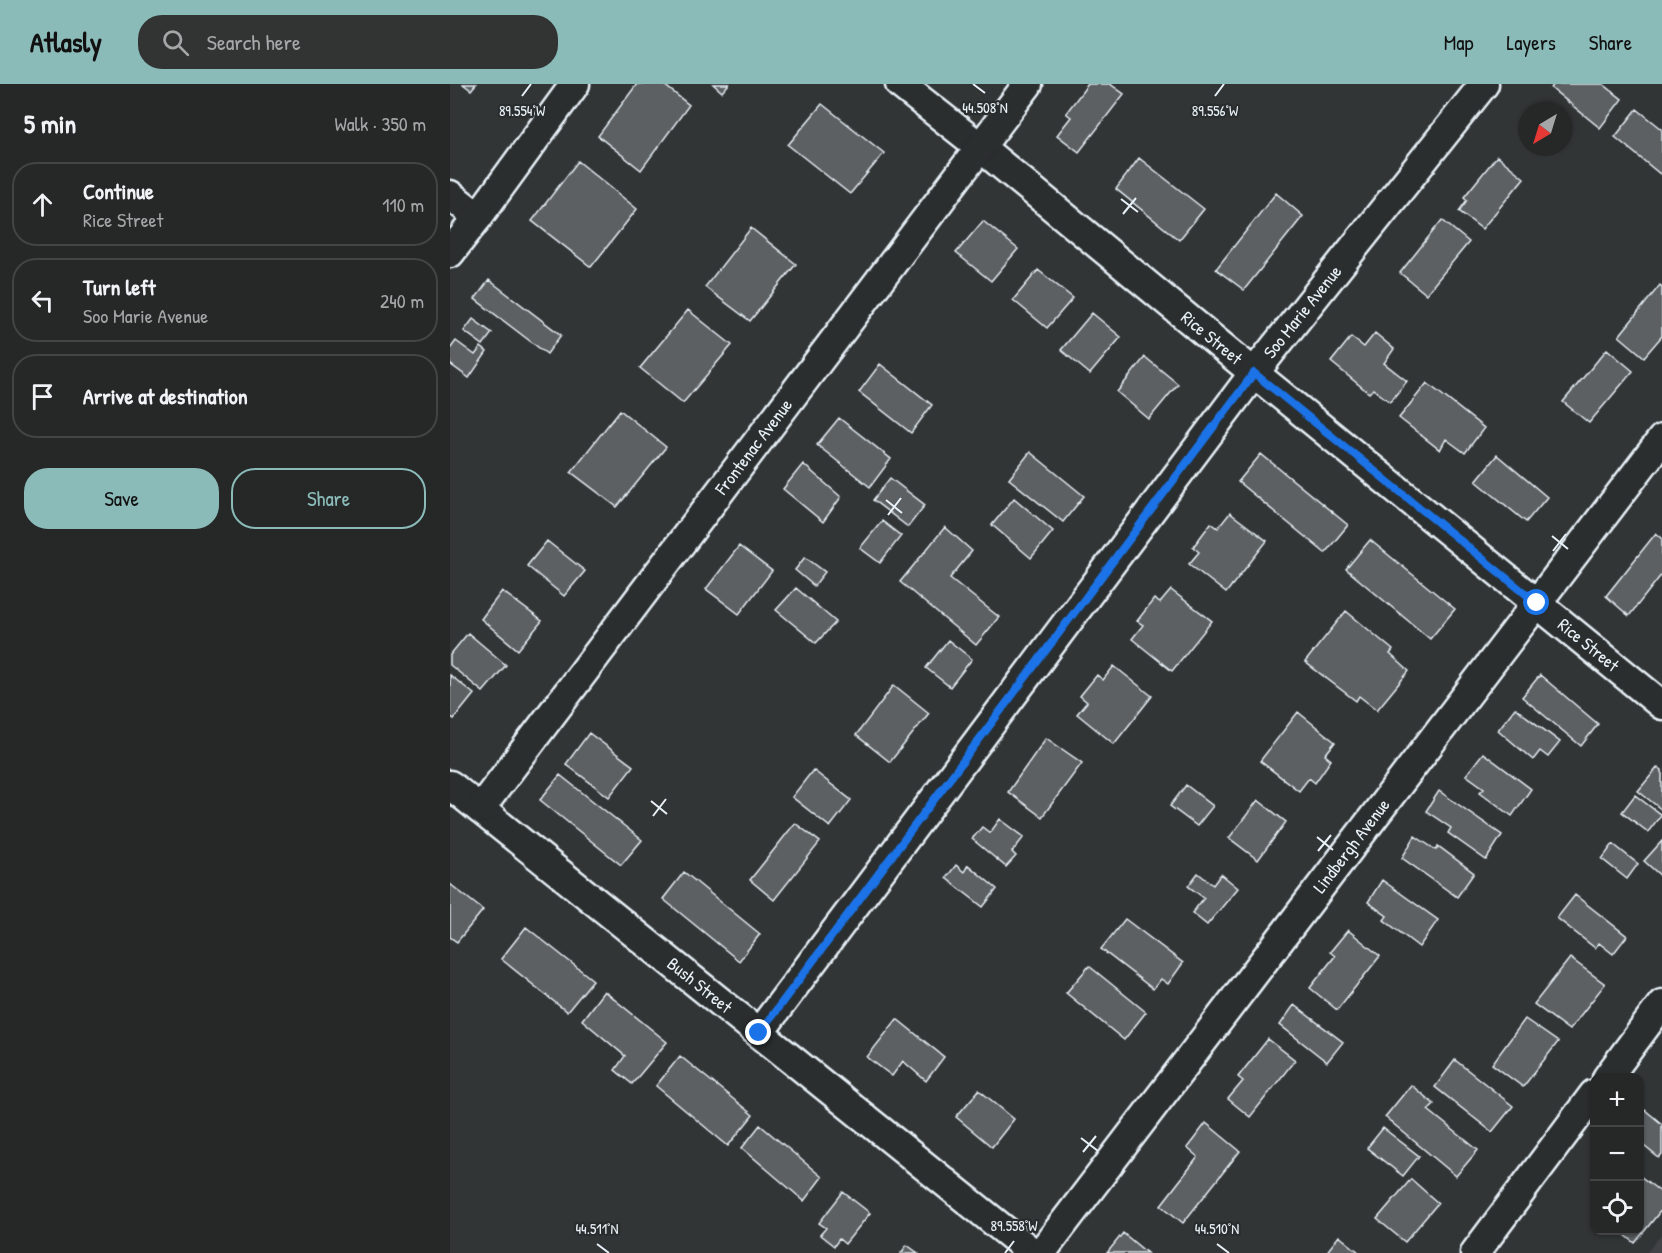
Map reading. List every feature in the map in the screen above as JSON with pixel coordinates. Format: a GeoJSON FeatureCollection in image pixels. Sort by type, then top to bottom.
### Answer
{"type":"FeatureCollection","features":[{"type":"Feature","properties":{"kind":"street"},"geometry":{"type":"LineString","coordinates":[[450,253],[575,84]]}},
{"type":"Feature","properties":{"kind":"street","name":"Rice Street"},"geometry":{"type":"LineString","coordinates":[[900,84],[1662,705]]}},
{"type":"Feature","properties":{"kind":"street","name":"Frontenac Avenue"},"geometry":{"type":"LineString","coordinates":[[480,809],[1028,84]]}},
{"type":"Feature","properties":{"kind":"street","name":"Soo Marie Avenue"},"geometry":{"type":"LineString","coordinates":[[759,1033],[1254,373],[1484,84]]}},
{"type":"Feature","properties":{"kind":"street"},"geometry":{"type":"LineString","coordinates":[[450,195],[478,217]]}},
{"type":"Feature","properties":{"kind":"street","name":"Lindbergh Avenue"},"geometry":{"type":"LineString","coordinates":[[1041,1253],[1662,439]]}},
{"type":"Feature","properties":{"kind":"street","name":"Bush Street"},"geometry":{"type":"LineString","coordinates":[[450,785],[1033,1253]]}},
{"type":"Feature","properties":{"kind":"street"},"geometry":{"type":"LineString","coordinates":[[1610,1073],[1662,1004]]}},
{"type":"Feature","properties":{"kind":"street"},"geometry":{"type":"LineString","coordinates":[[1475,1253],[1590,1099]]}},
{"type":"Feature","properties":{"kind":"shaded area"},"geometry":{"type":"Polygon","coordinates":[[[1662,1234],[1662,1253],[1646,1253],[1662,1234]]]}},
{"type":"Feature","properties":{"kind":"building"},"geometry":{"type":"Polygon","coordinates":[[[463,84],[476,84],[471,90],[463,84]]]}},
{"type":"Feature","properties":{"kind":"building"},"geometry":{"type":"Polygon","coordinates":[[[637,84],[663,84],[689,105],[641,170],[598,136],[637,84]]]}},
{"type":"Feature","properties":{"kind":"building"},"geometry":{"type":"Polygon","coordinates":[[[713,84],[729,84],[722,92],[713,84]]]}},
{"type":"Feature","properties":{"kind":"building"},"geometry":{"type":"Polygon","coordinates":[[[1088,84],[1110,84],[1124,94],[1079,152],[1057,135],[1071,117],[1066,113],[1088,84]]]}},
{"type":"Feature","properties":{"kind":"building"},"geometry":{"type":"Polygon","coordinates":[[[1554,84],[1603,84],[1622,99],[1600,128],[1572,105],[1572,102],[1568,102],[1551,88],[1554,84]]]}},
{"type":"Feature","properties":{"kind":"building"},"geometry":{"type":"Polygon","coordinates":[[[822,104],[884,153],[850,194],[788,145],[822,104]]]}},
{"type":"Feature","properties":{"kind":"building"},"geometry":{"type":"Polygon","coordinates":[[[1637,109],[1662,129],[1662,172],[1660,174],[1615,137],[1637,109]]]}},
{"type":"Feature","properties":{"kind":"building"},"geometry":{"type":"Polygon","coordinates":[[[1497,156],[1524,178],[1482,229],[1459,211],[1467,200],[1464,197],[1497,156]]]}},
{"type":"Feature","properties":{"kind":"building"},"geometry":{"type":"Polygon","coordinates":[[[1139,158],[1204,209],[1179,240],[1116,189],[1139,158]]]}},
{"type":"Feature","properties":{"kind":"building"},"geometry":{"type":"Polygon","coordinates":[[[578,161],[637,209],[591,267],[532,221],[578,161]]]}},
{"type":"Feature","properties":{"kind":"building"},"geometry":{"type":"Polygon","coordinates":[[[1276,193],[1303,216],[1244,290],[1216,269],[1276,193]]]}},
{"type":"Feature","properties":{"kind":"building"},"geometry":{"type":"Polygon","coordinates":[[[1442,220],[1469,242],[1426,294],[1400,273],[1442,220]]]}},
{"type":"Feature","properties":{"kind":"building"},"geometry":{"type":"Polygon","coordinates":[[[983,221],[1018,249],[991,281],[956,253],[983,221]]]}},
{"type":"Feature","properties":{"kind":"building"},"geometry":{"type":"Polygon","coordinates":[[[751,228],[796,264],[750,321],[705,287],[751,228]]]}},
{"type":"Feature","properties":{"kind":"building"},"geometry":{"type":"Polygon","coordinates":[[[1038,270],[1073,298],[1047,328],[1013,300],[1038,270]]]}},
{"type":"Feature","properties":{"kind":"building"},"geometry":{"type":"Polygon","coordinates":[[[489,280],[561,335],[547,354],[475,299],[489,280]]]}},
{"type":"Feature","properties":{"kind":"building"},"geometry":{"type":"Polygon","coordinates":[[[1660,285],[1662,287],[1662,336],[1644,357],[1619,336],[1660,285]]]}},
{"type":"Feature","properties":{"kind":"building"},"geometry":{"type":"Polygon","coordinates":[[[688,310],[732,345],[683,403],[640,368],[688,310]]]}},
{"type":"Feature","properties":{"kind":"building"},"geometry":{"type":"Polygon","coordinates":[[[1092,313],[1121,337],[1090,374],[1061,350],[1092,313]]]}},
{"type":"Feature","properties":{"kind":"building"},"geometry":{"type":"Polygon","coordinates":[[[473,319],[492,333],[483,345],[464,331],[473,319]]]}},
{"type":"Feature","properties":{"kind":"building"},"geometry":{"type":"Polygon","coordinates":[[[1375,333],[1394,349],[1384,363],[1407,381],[1390,402],[1373,389],[1369,393],[1331,362],[1351,337],[1364,347],[1375,333]]]}},
{"type":"Feature","properties":{"kind":"building"},"geometry":{"type":"Polygon","coordinates":[[[456,341],[475,355],[481,347],[487,352],[469,378],[450,364],[450,349],[456,341]]]}},
{"type":"Feature","properties":{"kind":"building"},"geometry":{"type":"Polygon","coordinates":[[[1607,349],[1633,371],[1589,423],[1563,402],[1607,349]]]}},
{"type":"Feature","properties":{"kind":"building"},"geometry":{"type":"Polygon","coordinates":[[[1145,357],[1178,384],[1149,419],[1117,392],[1145,357]]]}},
{"type":"Feature","properties":{"kind":"building"},"geometry":{"type":"Polygon","coordinates":[[[880,364],[932,405],[911,433],[859,392],[880,364]]]}},
{"type":"Feature","properties":{"kind":"building"},"geometry":{"type":"Polygon","coordinates":[[[1427,383],[1484,428],[1465,453],[1446,439],[1440,450],[1399,418],[1427,383]]]}},
{"type":"Feature","properties":{"kind":"building"},"geometry":{"type":"Polygon","coordinates":[[[620,410],[666,447],[617,507],[571,472],[620,410]]]}},
{"type":"Feature","properties":{"kind":"building"},"geometry":{"type":"Polygon","coordinates":[[[839,418],[891,459],[870,487],[817,445],[839,418]]]}},
{"type":"Feature","properties":{"kind":"building"},"geometry":{"type":"Polygon","coordinates":[[[1030,452],[1084,496],[1063,522],[1009,479],[1030,452]]]}},
{"type":"Feature","properties":{"kind":"building"},"geometry":{"type":"Polygon","coordinates":[[[1261,454],[1348,525],[1325,553],[1238,482],[1261,454]]]}},
{"type":"Feature","properties":{"kind":"building"},"geometry":{"type":"Polygon","coordinates":[[[1497,455],[1547,497],[1526,522],[1476,481],[1497,455]]]}},
{"type":"Feature","properties":{"kind":"building"},"geometry":{"type":"Polygon","coordinates":[[[803,464],[841,497],[823,522],[783,489],[803,464]]]}},
{"type":"Feature","properties":{"kind":"building"},"geometry":{"type":"Polygon","coordinates":[[[890,478],[925,505],[908,527],[873,500],[890,478]]]}},
{"type":"Feature","properties":{"kind":"building"},"geometry":{"type":"Polygon","coordinates":[[[1014,498],[1053,531],[1031,558],[992,525],[1014,498]]]}},
{"type":"Feature","properties":{"kind":"building"},"geometry":{"type":"Polygon","coordinates":[[[1230,513],[1267,541],[1226,593],[1189,564],[1199,552],[1193,547],[1211,523],[1218,528],[1230,513]]]}},
{"type":"Feature","properties":{"kind":"building"},"geometry":{"type":"Polygon","coordinates":[[[882,521],[901,536],[880,563],[860,548],[882,521]]]}},
{"type":"Feature","properties":{"kind":"building"},"geometry":{"type":"Polygon","coordinates":[[[945,527],[972,551],[950,578],[999,617],[976,645],[900,582],[945,527]]]}},
{"type":"Feature","properties":{"kind":"building"},"geometry":{"type":"Polygon","coordinates":[[[1656,533],[1662,538],[1662,574],[1629,616],[1606,596],[1656,533]]]}},
{"type":"Feature","properties":{"kind":"building"},"geometry":{"type":"Polygon","coordinates":[[[1370,540],[1455,609],[1430,639],[1346,569],[1370,540]]]}},
{"type":"Feature","properties":{"kind":"building"},"geometry":{"type":"Polygon","coordinates":[[[547,541],[585,571],[564,596],[527,566],[547,541]]]}},
{"type":"Feature","properties":{"kind":"building"},"geometry":{"type":"Polygon","coordinates":[[[739,546],[772,571],[739,614],[706,589],[739,546]]]}},
{"type":"Feature","properties":{"kind":"building"},"geometry":{"type":"Polygon","coordinates":[[[805,557],[825,572],[814,586],[795,570],[805,557]]]}},
{"type":"Feature","properties":{"kind":"building"},"geometry":{"type":"Polygon","coordinates":[[[796,588],[836,622],[816,643],[776,610],[796,588]]]}},
{"type":"Feature","properties":{"kind":"building"},"geometry":{"type":"Polygon","coordinates":[[[1171,590],[1212,621],[1172,671],[1132,639],[1143,625],[1137,621],[1154,599],[1160,603],[1171,590]]]}},
{"type":"Feature","properties":{"kind":"building"},"geometry":{"type":"Polygon","coordinates":[[[502,591],[542,621],[518,650],[481,619],[502,591]]]}},
{"type":"Feature","properties":{"kind":"building"},"geometry":{"type":"Polygon","coordinates":[[[1346,611],[1393,650],[1390,654],[1409,671],[1377,710],[1359,696],[1356,701],[1305,662],[1346,611]]]}},
{"type":"Feature","properties":{"kind":"building"},"geometry":{"type":"Polygon","coordinates":[[[468,633],[506,665],[483,692],[450,665],[450,655],[468,633]]]}},
{"type":"Feature","properties":{"kind":"building"},"geometry":{"type":"Polygon","coordinates":[[[948,640],[972,659],[950,687],[926,668],[948,640]]]}},
{"type":"Feature","properties":{"kind":"building"},"geometry":{"type":"Polygon","coordinates":[[[1114,666],[1152,696],[1114,744],[1077,714],[1087,702],[1080,696],[1097,675],[1103,680],[1114,666]]]}},
{"type":"Feature","properties":{"kind":"building"},"geometry":{"type":"Polygon","coordinates":[[[450,675],[474,694],[454,719],[450,716],[450,675]]]}},
{"type":"Feature","properties":{"kind":"building"},"geometry":{"type":"Polygon","coordinates":[[[1540,675],[1598,724],[1581,746],[1522,697],[1540,675]]]}},
{"type":"Feature","properties":{"kind":"building"},"geometry":{"type":"Polygon","coordinates":[[[894,685],[929,713],[890,762],[856,735],[894,685]]]}},
{"type":"Feature","properties":{"kind":"building"},"geometry":{"type":"Polygon","coordinates":[[[1515,708],[1560,742],[1548,757],[1540,751],[1533,760],[1498,730],[1515,708]]]}},
{"type":"Feature","properties":{"kind":"building"},"geometry":{"type":"Polygon","coordinates":[[[1298,712],[1335,742],[1325,755],[1331,760],[1315,783],[1309,778],[1299,791],[1260,761],[1298,712]]]}},
{"type":"Feature","properties":{"kind":"building"},"geometry":{"type":"Polygon","coordinates":[[[589,733],[633,766],[609,797],[566,764],[589,733]]]}},
{"type":"Feature","properties":{"kind":"building"},"geometry":{"type":"Polygon","coordinates":[[[1046,738],[1082,763],[1042,817],[1008,792],[1046,738]]]}},
{"type":"Feature","properties":{"kind":"building"},"geometry":{"type":"Polygon","coordinates":[[[1483,753],[1531,789],[1512,816],[1480,792],[1484,788],[1466,775],[1483,753]]]}},
{"type":"Feature","properties":{"kind":"building"},"geometry":{"type":"Polygon","coordinates":[[[1658,767],[1662,770],[1662,810],[1638,791],[1658,767]]]}},
{"type":"Feature","properties":{"kind":"building"},"geometry":{"type":"Polygon","coordinates":[[[813,770],[851,800],[830,827],[792,797],[813,770]]]}},
{"type":"Feature","properties":{"kind":"building"},"geometry":{"type":"Polygon","coordinates":[[[560,775],[642,840],[621,865],[540,800],[560,775]]]}},
{"type":"Feature","properties":{"kind":"building"},"geometry":{"type":"Polygon","coordinates":[[[1186,785],[1213,806],[1197,826],[1170,806],[1186,785]]]}},
{"type":"Feature","properties":{"kind":"building"},"geometry":{"type":"Polygon","coordinates":[[[1439,791],[1502,835],[1486,860],[1448,833],[1451,828],[1426,811],[1439,791]]]}},
{"type":"Feature","properties":{"kind":"building"},"geometry":{"type":"Polygon","coordinates":[[[1635,795],[1661,815],[1648,832],[1622,812],[1635,795]]]}},
{"type":"Feature","properties":{"kind":"building"},"geometry":{"type":"Polygon","coordinates":[[[1258,800],[1286,822],[1258,860],[1229,838],[1258,800]]]}},
{"type":"Feature","properties":{"kind":"building"},"geometry":{"type":"Polygon","coordinates":[[[1000,819],[1024,837],[1012,852],[1016,856],[1006,867],[972,839],[982,827],[990,833],[1000,819]]]}},
{"type":"Feature","properties":{"kind":"building"},"geometry":{"type":"Polygon","coordinates":[[[795,823],[820,842],[774,900],[750,880],[795,823]]]}},
{"type":"Feature","properties":{"kind":"building"},"geometry":{"type":"Polygon","coordinates":[[[1415,836],[1436,850],[1438,846],[1474,873],[1457,897],[1402,858],[1415,836]]]}},
{"type":"Feature","properties":{"kind":"building"},"geometry":{"type":"Polygon","coordinates":[[[1662,841],[1662,877],[1644,861],[1662,841]]]}},
{"type":"Feature","properties":{"kind":"building"},"geometry":{"type":"Polygon","coordinates":[[[1613,844],[1638,864],[1627,879],[1602,859],[1613,844]]]}},
{"type":"Feature","properties":{"kind":"building"},"geometry":{"type":"Polygon","coordinates":[[[956,865],[964,872],[968,865],[997,889],[983,907],[946,878],[956,865]]]}},
{"type":"Feature","properties":{"kind":"building"},"geometry":{"type":"Polygon","coordinates":[[[684,872],[760,934],[739,961],[663,899],[684,872]]]}},
{"type":"Feature","properties":{"kind":"building"},"geometry":{"type":"Polygon","coordinates":[[[1198,873],[1213,885],[1221,874],[1238,888],[1207,925],[1192,913],[1204,898],[1188,886],[1198,873]]]}},
{"type":"Feature","properties":{"kind":"building"},"geometry":{"type":"Polygon","coordinates":[[[1382,880],[1438,920],[1419,947],[1384,920],[1387,916],[1368,902],[1382,880]]]}},
{"type":"Feature","properties":{"kind":"building"},"geometry":{"type":"Polygon","coordinates":[[[450,884],[483,910],[457,942],[450,937],[450,884]]]}},
{"type":"Feature","properties":{"kind":"building"},"geometry":{"type":"Polygon","coordinates":[[[1575,895],[1627,936],[1613,954],[1599,943],[1595,948],[1557,918],[1575,895]]]}},
{"type":"Feature","properties":{"kind":"building"},"geometry":{"type":"Polygon","coordinates":[[[1125,919],[1183,963],[1168,984],[1161,979],[1153,989],[1101,949],[1125,919]]]}},
{"type":"Feature","properties":{"kind":"building"},"geometry":{"type":"Polygon","coordinates":[[[526,927],[593,980],[567,1012],[501,959],[526,927]]]}},
{"type":"Feature","properties":{"kind":"building"},"geometry":{"type":"Polygon","coordinates":[[[1348,930],[1380,956],[1337,1010],[1310,988],[1335,956],[1330,952],[1348,930]]]}},
{"type":"Feature","properties":{"kind":"building"},"geometry":{"type":"Polygon","coordinates":[[[1570,958],[1605,984],[1569,1030],[1534,1004],[1570,958]]]}},
{"type":"Feature","properties":{"kind":"building"},"geometry":{"type":"Polygon","coordinates":[[[1089,966],[1146,1012],[1124,1040],[1066,993],[1089,966]]]}},
{"type":"Feature","properties":{"kind":"building"},"geometry":{"type":"Polygon","coordinates":[[[604,991],[667,1042],[632,1084],[615,1070],[625,1056],[582,1020],[604,991]]]}},
{"type":"Feature","properties":{"kind":"building"},"geometry":{"type":"Polygon","coordinates":[[[1294,1005],[1343,1042],[1327,1062],[1280,1025],[1294,1005]]]}},
{"type":"Feature","properties":{"kind":"building"},"geometry":{"type":"Polygon","coordinates":[[[897,1019],[944,1057],[926,1081],[903,1061],[892,1076],[867,1057],[897,1019]]]}},
{"type":"Feature","properties":{"kind":"building"},"geometry":{"type":"Polygon","coordinates":[[[1525,1019],[1558,1042],[1523,1087],[1492,1064],[1525,1019]]]}},
{"type":"Feature","properties":{"kind":"building"},"geometry":{"type":"Polygon","coordinates":[[[1268,1039],[1295,1060],[1250,1117],[1228,1099],[1243,1081],[1238,1077],[1268,1039]]]}},
{"type":"Feature","properties":{"kind":"building"},"geometry":{"type":"Polygon","coordinates":[[[680,1056],[753,1115],[728,1146],[656,1086],[680,1056]]]}},
{"type":"Feature","properties":{"kind":"building"},"geometry":{"type":"Polygon","coordinates":[[[1455,1060],[1513,1106],[1492,1132],[1435,1087],[1455,1060]]]}},
{"type":"Feature","properties":{"kind":"building"},"geometry":{"type":"Polygon","coordinates":[[[1411,1085],[1434,1104],[1428,1110],[1478,1150],[1456,1176],[1385,1117],[1411,1085]]]}},
{"type":"Feature","properties":{"kind":"building"},"geometry":{"type":"Polygon","coordinates":[[[979,1090],[1014,1119],[992,1147],[956,1117],[979,1090]]]}},
{"type":"Feature","properties":{"kind":"building"},"geometry":{"type":"Polygon","coordinates":[[[1645,1110],[1662,1124],[1662,1155],[1659,1158],[1644,1146],[1645,1110]]]}},
{"type":"Feature","properties":{"kind":"building"},"geometry":{"type":"Polygon","coordinates":[[[1206,1123],[1240,1151],[1183,1223],[1161,1205],[1198,1157],[1187,1148],[1206,1123]]]}},
{"type":"Feature","properties":{"kind":"building"},"geometry":{"type":"Polygon","coordinates":[[[760,1125],[822,1177],[804,1201],[742,1148],[760,1125]]]}},
{"type":"Feature","properties":{"kind":"building"},"geometry":{"type":"Polygon","coordinates":[[[1383,1128],[1419,1156],[1403,1176],[1367,1148],[1383,1128]]]}},
{"type":"Feature","properties":{"kind":"building"},"geometry":{"type":"Polygon","coordinates":[[[1411,1179],[1438,1203],[1405,1242],[1377,1219],[1411,1179]]]}},
{"type":"Feature","properties":{"kind":"building"},"geometry":{"type":"Polygon","coordinates":[[[1644,1179],[1662,1193],[1662,1209],[1644,1232],[1644,1179]]]}},
{"type":"Feature","properties":{"kind":"building"},"geometry":{"type":"Polygon","coordinates":[[[843,1192],[870,1213],[845,1244],[839,1239],[834,1246],[820,1235],[826,1228],[819,1223],[843,1192]]]}},
{"type":"Feature","properties":{"kind":"building"},"geometry":{"type":"Polygon","coordinates":[[[1123,1233],[1147,1253],[1107,1253],[1123,1233]]]}},
{"type":"Feature","properties":{"kind":"building"},"geometry":{"type":"Polygon","coordinates":[[[1625,1235],[1641,1235],[1635,1243],[1625,1235]]]}},
{"type":"Feature","properties":{"kind":"building"},"geometry":{"type":"Polygon","coordinates":[[[1339,1236],[1360,1253],[1326,1253],[1339,1236]]]}},
{"type":"Feature","properties":{"kind":"building"},"geometry":{"type":"Polygon","coordinates":[[[907,1245],[918,1253],[901,1253],[907,1245]]]}},
{"type":"Feature","properties":{"kind":"route"},"geometry":{"type":"LineString","coordinates":[[759,1033],[1254,373],[1537,603]]}}]}
